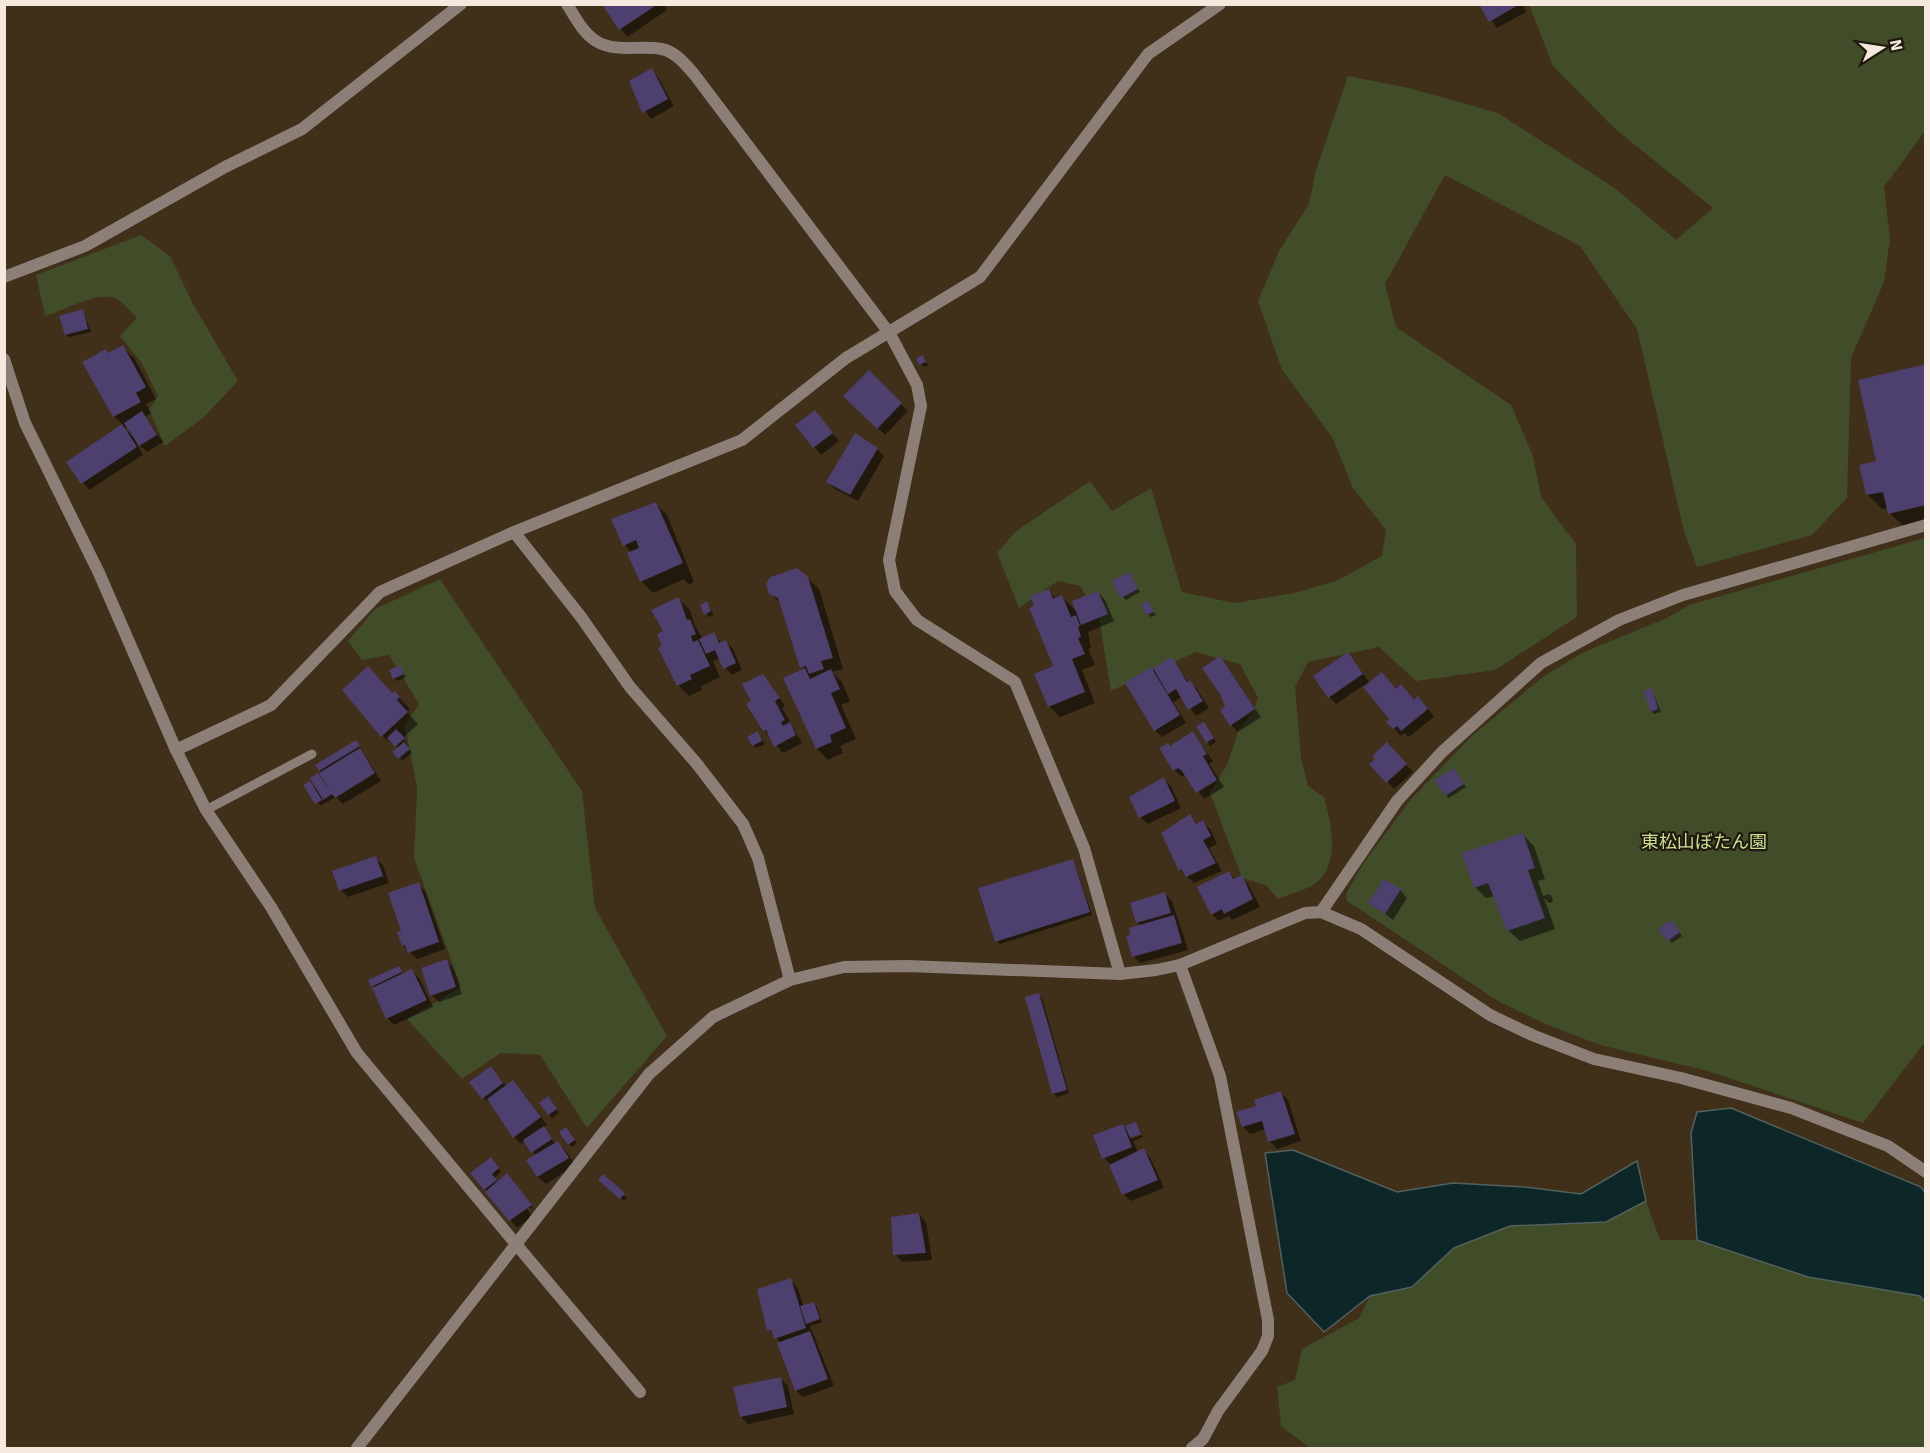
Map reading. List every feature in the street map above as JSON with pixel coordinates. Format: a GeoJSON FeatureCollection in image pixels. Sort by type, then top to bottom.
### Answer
{"type":"FeatureCollection","features":[{"type":"Feature","properties":{"kind":"street"},"geometry":{"type":"LineString","coordinates":[[4,277],[85,246],[225,167],[302,129],[461,4]]}},
{"type":"Feature","properties":{"kind":"street"},"geometry":{"type":"LineString","coordinates":[[567,4],[588,34],[598,42],[640,49],[662,48],[679,58],[694,74],[890,334],[918,385],[921,406],[889,560],[895,591],[917,620],[1015,682],[1084,848],[1120,974]]}},
{"type":"Feature","properties":{"kind":"street"},"geometry":{"type":"LineString","coordinates":[[176,750],[272,705],[380,592],[514,532],[742,440],[846,358],[890,334],[980,278],[1148,54],[1220,4]]}},
{"type":"Feature","properties":{"kind":"street"},"geometry":{"type":"LineString","coordinates":[[4,359],[25,423],[99,573],[176,750],[206,810],[271,907],[357,1053],[640,1392]]}},
{"type":"Feature","properties":{"kind":"street"},"geometry":{"type":"LineString","coordinates":[[1321,912],[1397,801],[1442,752],[1541,663],[1619,620],[1683,594],[1926,525]]}},
{"type":"Feature","properties":{"kind":"street"},"geometry":{"type":"LineString","coordinates":[[514,532],[581,616],[630,687],[697,764],[743,824],[758,858],[790,980]]}},
{"type":"Feature","properties":{"kind":"street"},"geometry":{"type":"LineString","coordinates":[[357,1449],[515,1243],[649,1074],[713,1017],[790,980],[844,967],[1120,974],[1180,965],[1305,913],[1321,912],[1361,929],[1490,1015],[1532,1035],[1594,1059],[1681,1078],[1791,1107],[1888,1146],[1926,1172]]}},
{"type":"Feature","properties":{"kind":"street"},"geometry":{"type":"LineString","coordinates":[[1180,965],[1220,1076],[1268,1320],[1268,1336],[1262,1351],[1218,1411],[1204,1444],[1192,1449]]}},
{"type":"Feature","properties":{"kind":"lane"},"geometry":{"type":"LineString","coordinates":[[206,810],[312,754]]}},
{"type":"Feature","properties":{"kind":"green space"},"geometry":{"type":"Polygon","coordinates":[[[1529,5],[1925,5],[1925,131],[1884,187],[1890,239],[1884,282],[1851,358],[1847,498],[1812,535],[1697,567],[1684,531],[1637,329],[1580,246],[1445,175],[1385,284],[1396,327],[1511,405],[1533,456],[1541,497],[1576,544],[1577,617],[1495,670],[1416,681],[1379,647],[1308,662],[1295,687],[1301,758],[1308,786],[1324,797],[1331,832],[1331,856],[1322,877],[1313,885],[1278,899],[1266,885],[1242,878],[1210,793],[1227,765],[1239,729],[1253,712],[1258,698],[1240,664],[1196,652],[1111,691],[1099,618],[1080,586],[1058,581],[1019,608],[997,553],[1015,532],[1090,481],[1112,511],[1151,488],[1182,592],[1234,603],[1294,593],[1336,581],[1382,556],[1386,530],[1353,488],[1332,437],[1282,370],[1258,301],[1279,251],[1309,204],[1316,170],[1348,76],[1409,88],[1498,113],[1616,189],[1676,240],[1713,208],[1614,128],[1553,66],[1529,5]]]}},
{"type":"Feature","properties":{"kind":"green space"},"geometry":{"type":"Polygon","coordinates":[[[141,235],[170,256],[192,302],[238,381],[204,417],[165,446],[149,410],[158,396],[141,362],[120,336],[137,318],[118,299],[107,297],[90,299],[45,316],[36,275],[141,235]]]}},
{"type":"Feature","properties":{"kind":"green space","name":"東松山ぼたん園"},"geometry":{"type":"Polygon","coordinates":[[[1925,538],[1925,1042],[1863,1123],[1708,1071],[1600,1045],[1543,1023],[1498,1001],[1347,901],[1346,894],[1363,864],[1411,799],[1473,735],[1544,676],[1584,652],[1667,618],[1689,605],[1925,538]]]}},
{"type":"Feature","properties":{"kind":"green space"},"geometry":{"type":"Polygon","coordinates":[[[440,579],[582,791],[595,908],[667,1036],[587,1128],[540,1055],[501,1053],[462,1079],[407,1019],[461,987],[414,858],[417,789],[405,725],[419,704],[389,655],[362,660],[348,641],[375,609],[440,579]]]}},
{"type":"Feature","properties":{"kind":"green space"},"geometry":{"type":"Polygon","coordinates":[[[1646,1201],[1660,1240],[1697,1240],[1808,1277],[1920,1296],[1925,1302],[1925,1448],[1310,1448],[1281,1426],[1277,1387],[1295,1380],[1302,1349],[1359,1318],[1370,1296],[1412,1287],[1454,1248],[1510,1226],[1597,1222],[1646,1201]]]}},
{"type":"Feature","properties":{"kind":"water"},"geometry":{"type":"Polygon","coordinates":[[[1731,1108],[1921,1187],[1926,1194],[1925,1302],[1920,1296],[1808,1277],[1697,1240],[1691,1133],[1697,1112],[1731,1108]]]}},
{"type":"Feature","properties":{"kind":"water"},"geometry":{"type":"Polygon","coordinates":[[[1293,1150],[1397,1192],[1453,1183],[1525,1187],[1581,1194],[1637,1161],[1646,1201],[1606,1222],[1510,1226],[1454,1248],[1412,1287],[1370,1296],[1324,1332],[1287,1293],[1265,1153],[1293,1150]]]}},
{"type":"Feature","properties":{"kind":"building"},"geometry":{"type":"Polygon","coordinates":[[[602,4],[658,4],[619,30],[602,4]]]}},
{"type":"Feature","properties":{"kind":"building"},"geometry":{"type":"Polygon","coordinates":[[[1479,4],[1520,4],[1489,22],[1479,4]]]}},
{"type":"Feature","properties":{"kind":"building"},"geometry":{"type":"Polygon","coordinates":[[[652,68],[668,99],[642,113],[629,81],[652,68]]]}},
{"type":"Feature","properties":{"kind":"building"},"geometry":{"type":"Polygon","coordinates":[[[83,309],[88,329],[65,335],[59,316],[83,309]]]}},
{"type":"Feature","properties":{"kind":"building"},"geometry":{"type":"Polygon","coordinates":[[[123,345],[146,387],[136,393],[141,402],[113,417],[82,362],[106,349],[108,353],[123,345]]]}},
{"type":"Feature","properties":{"kind":"building"},"geometry":{"type":"Polygon","coordinates":[[[923,355],[926,362],[919,365],[916,358],[923,355]]]}},
{"type":"Feature","properties":{"kind":"building"},"geometry":{"type":"Polygon","coordinates":[[[1926,364],[1926,505],[1888,514],[1883,492],[1866,495],[1859,465],[1876,461],[1858,380],[1926,364]]]}},
{"type":"Feature","properties":{"kind":"building"},"geometry":{"type":"Polygon","coordinates":[[[869,370],[902,403],[877,429],[843,396],[869,370]]]}},
{"type":"Feature","properties":{"kind":"building"},"geometry":{"type":"Polygon","coordinates":[[[815,410],[833,433],[813,448],[795,425],[815,410]]]}},
{"type":"Feature","properties":{"kind":"building"},"geometry":{"type":"Polygon","coordinates":[[[142,411],[157,435],[139,446],[124,423],[142,411]]]}},
{"type":"Feature","properties":{"kind":"building"},"geometry":{"type":"Polygon","coordinates":[[[122,424],[137,447],[81,484],[66,462],[122,424]]]}},
{"type":"Feature","properties":{"kind":"building"},"geometry":{"type":"Polygon","coordinates":[[[855,433],[878,448],[850,495],[826,482],[855,433]]]}},
{"type":"Feature","properties":{"kind":"building"},"geometry":{"type":"Polygon","coordinates":[[[656,502],[683,563],[640,582],[627,553],[639,548],[636,540],[623,546],[611,519],[656,502]]]}},
{"type":"Feature","properties":{"kind":"building"},"geometry":{"type":"Polygon","coordinates":[[[797,568],[808,577],[833,658],[821,661],[824,669],[809,674],[806,666],[800,668],[778,598],[769,594],[766,585],[770,577],[797,568]]]}},
{"type":"Feature","properties":{"kind":"building"},"geometry":{"type":"Polygon","coordinates":[[[1129,572],[1138,589],[1121,598],[1112,581],[1129,572]]]}},
{"type":"Feature","properties":{"kind":"building"},"geometry":{"type":"Polygon","coordinates":[[[1049,589],[1053,599],[1062,595],[1071,617],[1076,615],[1080,626],[1078,627],[1081,637],[1078,638],[1085,654],[1072,659],[1085,692],[1048,707],[1034,674],[1053,666],[1029,608],[1034,606],[1030,596],[1049,589]]]}},
{"type":"Feature","properties":{"kind":"building"},"geometry":{"type":"Polygon","coordinates":[[[1098,591],[1108,614],[1081,625],[1072,601],[1098,591]]]}},
{"type":"Feature","properties":{"kind":"building"},"geometry":{"type":"Polygon","coordinates":[[[679,597],[687,620],[690,619],[696,634],[691,636],[693,642],[698,640],[710,666],[690,675],[692,679],[677,686],[658,648],[662,646],[657,634],[663,631],[651,610],[679,597]]]}},
{"type":"Feature","properties":{"kind":"building"},"geometry":{"type":"Polygon","coordinates":[[[707,601],[711,611],[704,615],[700,605],[707,601]]]}},
{"type":"Feature","properties":{"kind":"building"},"geometry":{"type":"Polygon","coordinates":[[[1148,601],[1154,612],[1146,615],[1141,604],[1148,601]]]}},
{"type":"Feature","properties":{"kind":"building"},"geometry":{"type":"Polygon","coordinates":[[[714,632],[719,643],[726,640],[736,663],[723,669],[715,650],[706,654],[699,639],[714,632]]]}},
{"type":"Feature","properties":{"kind":"building"},"geometry":{"type":"Polygon","coordinates":[[[1348,652],[1363,674],[1328,698],[1313,676],[1348,652]]]}},
{"type":"Feature","properties":{"kind":"building"},"geometry":{"type":"Polygon","coordinates":[[[1220,656],[1255,709],[1230,726],[1220,710],[1225,706],[1219,693],[1202,668],[1220,656]]]}},
{"type":"Feature","properties":{"kind":"building"},"geometry":{"type":"Polygon","coordinates":[[[1172,657],[1187,682],[1190,680],[1203,701],[1188,710],[1176,689],[1168,694],[1153,668],[1172,657]]]}},
{"type":"Feature","properties":{"kind":"building"},"geometry":{"type":"Polygon","coordinates":[[[401,665],[404,674],[393,679],[389,670],[401,665]]]}},
{"type":"Feature","properties":{"kind":"building"},"geometry":{"type":"Polygon","coordinates":[[[368,666],[392,693],[395,691],[400,697],[397,700],[408,712],[381,737],[342,690],[368,666]]]}},
{"type":"Feature","properties":{"kind":"building"},"geometry":{"type":"Polygon","coordinates":[[[1151,667],[1180,715],[1154,731],[1125,683],[1151,667]]]}},
{"type":"Feature","properties":{"kind":"building"},"geometry":{"type":"Polygon","coordinates":[[[805,668],[810,679],[831,669],[840,689],[831,693],[846,728],[830,735],[832,742],[816,749],[783,678],[805,668]]]}},
{"type":"Feature","properties":{"kind":"building"},"geometry":{"type":"Polygon","coordinates":[[[1382,672],[1396,689],[1401,684],[1414,700],[1418,696],[1428,709],[1401,731],[1397,726],[1393,729],[1386,722],[1389,719],[1363,687],[1382,672]]]}},
{"type":"Feature","properties":{"kind":"building"},"geometry":{"type":"Polygon","coordinates":[[[763,674],[780,698],[775,701],[785,720],[781,722],[783,726],[790,722],[796,735],[774,747],[766,730],[763,731],[746,704],[751,701],[742,684],[763,674]]]}},
{"type":"Feature","properties":{"kind":"building"},"geometry":{"type":"Polygon","coordinates":[[[1652,688],[1658,709],[1650,712],[1644,691],[1652,688]]]}},
{"type":"Feature","properties":{"kind":"building"},"geometry":{"type":"Polygon","coordinates":[[[1204,722],[1214,738],[1206,743],[1196,726],[1204,722]]]}},
{"type":"Feature","properties":{"kind":"building"},"geometry":{"type":"Polygon","coordinates":[[[396,729],[405,738],[395,747],[387,738],[396,729]]]}},
{"type":"Feature","properties":{"kind":"building"},"geometry":{"type":"Polygon","coordinates":[[[758,731],[762,741],[752,746],[747,737],[758,731]]]}},
{"type":"Feature","properties":{"kind":"building"},"geometry":{"type":"Polygon","coordinates":[[[1193,731],[1207,754],[1203,756],[1217,780],[1196,793],[1182,771],[1178,768],[1173,771],[1159,748],[1168,743],[1170,746],[1193,731]]]}},
{"type":"Feature","properties":{"kind":"building"},"geometry":{"type":"Polygon","coordinates":[[[356,740],[360,746],[319,771],[315,765],[356,740]]]}},
{"type":"Feature","properties":{"kind":"building"},"geometry":{"type":"Polygon","coordinates":[[[404,742],[410,749],[398,759],[392,752],[404,742]]]}},
{"type":"Feature","properties":{"kind":"building"},"geometry":{"type":"Polygon","coordinates":[[[1387,742],[1407,764],[1386,783],[1369,764],[1375,759],[1372,756],[1387,742]]]}},
{"type":"Feature","properties":{"kind":"building"},"geometry":{"type":"Polygon","coordinates":[[[360,748],[375,773],[335,798],[332,794],[323,800],[310,778],[318,773],[330,791],[319,773],[360,748]]]}},
{"type":"Feature","properties":{"kind":"building"},"geometry":{"type":"Polygon","coordinates":[[[1454,768],[1464,784],[1445,796],[1435,780],[1454,768]]]}},
{"type":"Feature","properties":{"kind":"building"},"geometry":{"type":"Polygon","coordinates":[[[1164,777],[1175,801],[1139,818],[1129,797],[1164,777]]]}},
{"type":"Feature","properties":{"kind":"building"},"geometry":{"type":"Polygon","coordinates":[[[310,781],[322,800],[315,804],[303,785],[310,781]]]}},
{"type":"Feature","properties":{"kind":"building"},"geometry":{"type":"Polygon","coordinates":[[[1190,814],[1196,824],[1203,820],[1211,836],[1203,840],[1216,863],[1186,877],[1181,869],[1179,871],[1161,833],[1190,814]]]}},
{"type":"Feature","properties":{"kind":"building"},"geometry":{"type":"Polygon","coordinates":[[[1523,833],[1535,868],[1528,870],[1545,918],[1507,931],[1488,883],[1474,888],[1462,853],[1523,833]]]}},
{"type":"Feature","properties":{"kind":"building"},"geometry":{"type":"Polygon","coordinates":[[[376,856],[383,876],[339,891],[332,871],[376,856]]]}},
{"type":"Feature","properties":{"kind":"building"},"geometry":{"type":"Polygon","coordinates":[[[1073,859],[1090,912],[995,942],[978,888],[1073,859]]]}},
{"type":"Feature","properties":{"kind":"building"},"geometry":{"type":"Polygon","coordinates":[[[1229,871],[1233,879],[1242,875],[1253,899],[1224,914],[1222,909],[1211,915],[1197,887],[1229,871]]]}},
{"type":"Feature","properties":{"kind":"building"},"geometry":{"type":"Polygon","coordinates":[[[1384,879],[1401,889],[1385,914],[1368,903],[1384,879]]]}},
{"type":"Feature","properties":{"kind":"building"},"geometry":{"type":"Polygon","coordinates":[[[419,882],[439,942],[408,953],[405,945],[402,946],[397,932],[401,931],[388,893],[419,882]]]}},
{"type":"Feature","properties":{"kind":"building"},"geometry":{"type":"Polygon","coordinates":[[[1165,892],[1171,913],[1136,923],[1130,903],[1165,892]]]}},
{"type":"Feature","properties":{"kind":"building"},"geometry":{"type":"Polygon","coordinates":[[[1174,915],[1182,943],[1132,957],[1126,936],[1130,935],[1129,928],[1174,915]]]}},
{"type":"Feature","properties":{"kind":"building"},"geometry":{"type":"Polygon","coordinates":[[[1671,920],[1680,932],[1668,941],[1658,929],[1671,920]]]}},
{"type":"Feature","properties":{"kind":"building"},"geometry":{"type":"Polygon","coordinates":[[[447,959],[456,987],[430,996],[421,968],[447,959]]]}},
{"type":"Feature","properties":{"kind":"building"},"geometry":{"type":"Polygon","coordinates":[[[399,966],[402,972],[371,987],[368,980],[399,966]]]}},
{"type":"Feature","properties":{"kind":"building"},"geometry":{"type":"Polygon","coordinates":[[[412,969],[427,1000],[386,1019],[372,988],[412,969]]]}},
{"type":"Feature","properties":{"kind":"building"},"geometry":{"type":"Polygon","coordinates":[[[1039,993],[1067,1090],[1052,1094],[1025,997],[1039,993]]]}},
{"type":"Feature","properties":{"kind":"building"},"geometry":{"type":"Polygon","coordinates":[[[491,1066],[503,1083],[482,1099],[469,1082],[491,1066]]]}},
{"type":"Feature","properties":{"kind":"building"},"geometry":{"type":"Polygon","coordinates":[[[513,1080],[541,1117],[513,1138],[487,1099],[513,1080]]]}},
{"type":"Feature","properties":{"kind":"building"},"geometry":{"type":"Polygon","coordinates":[[[1281,1091],[1295,1134],[1268,1142],[1262,1121],[1242,1127],[1236,1112],[1256,1106],[1254,1100],[1281,1091]]]}},
{"type":"Feature","properties":{"kind":"building"},"geometry":{"type":"Polygon","coordinates":[[[548,1096],[557,1109],[548,1115],[539,1103],[548,1096]]]}},
{"type":"Feature","properties":{"kind":"building"},"geometry":{"type":"Polygon","coordinates":[[[1136,1122],[1141,1134],[1130,1138],[1125,1126],[1136,1122]]]}},
{"type":"Feature","properties":{"kind":"building"},"geometry":{"type":"Polygon","coordinates":[[[1123,1124],[1132,1147],[1102,1159],[1093,1135],[1123,1124]]]}},
{"type":"Feature","properties":{"kind":"building"},"geometry":{"type":"Polygon","coordinates":[[[544,1126],[552,1139],[531,1153],[523,1140],[544,1126]]]}},
{"type":"Feature","properties":{"kind":"building"},"geometry":{"type":"Polygon","coordinates":[[[566,1127],[575,1140],[568,1145],[559,1132],[566,1127]]]}},
{"type":"Feature","properties":{"kind":"building"},"geometry":{"type":"Polygon","coordinates":[[[558,1141],[569,1158],[537,1177],[526,1160],[558,1141]]]}},
{"type":"Feature","properties":{"kind":"building"},"geometry":{"type":"Polygon","coordinates":[[[1144,1148],[1158,1180],[1122,1195],[1109,1165],[1144,1148]]]}},
{"type":"Feature","properties":{"kind":"building"},"geometry":{"type":"Polygon","coordinates":[[[491,1157],[499,1168],[492,1174],[497,1180],[484,1190],[470,1173],[491,1157]]]}},
{"type":"Feature","properties":{"kind":"building"},"geometry":{"type":"Polygon","coordinates":[[[507,1173],[532,1205],[509,1221],[485,1192],[507,1173]]]}},
{"type":"Feature","properties":{"kind":"building"},"geometry":{"type":"Polygon","coordinates":[[[603,1174],[625,1193],[620,1199],[598,1180],[603,1174]]]}},
{"type":"Feature","properties":{"kind":"building"},"geometry":{"type":"Polygon","coordinates":[[[919,1213],[926,1253],[893,1255],[891,1217],[919,1213]]]}},
{"type":"Feature","properties":{"kind":"building"},"geometry":{"type":"Polygon","coordinates":[[[791,1278],[806,1328],[774,1339],[771,1330],[767,1331],[757,1289],[791,1278]]]}},
{"type":"Feature","properties":{"kind":"building"},"geometry":{"type":"Polygon","coordinates":[[[814,1302],[820,1319],[806,1324],[800,1306],[814,1302]]]}},
{"type":"Feature","properties":{"kind":"building"},"geometry":{"type":"Polygon","coordinates":[[[810,1331],[828,1379],[795,1391],[777,1343],[810,1331]]]}},
{"type":"Feature","properties":{"kind":"building"},"geometry":{"type":"Polygon","coordinates":[[[781,1377],[787,1407],[740,1417],[733,1387],[781,1377]]]}}]}
